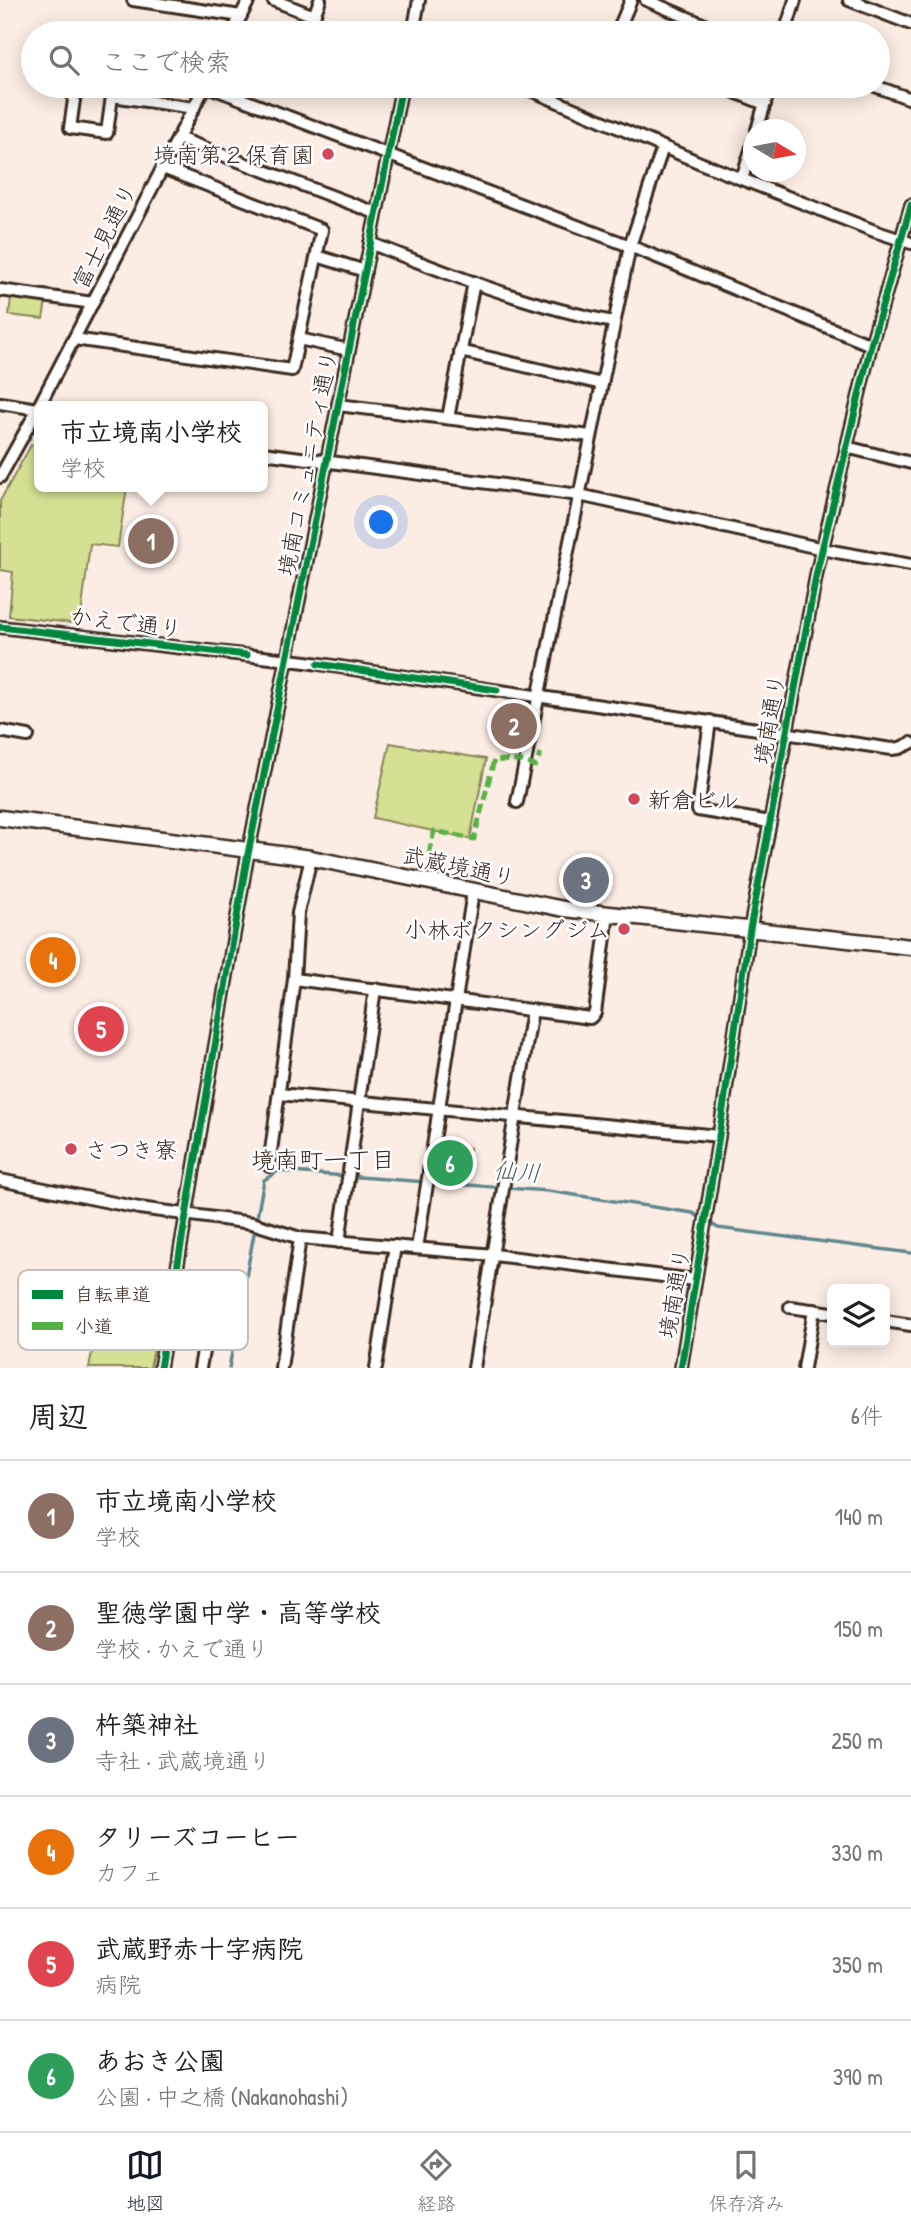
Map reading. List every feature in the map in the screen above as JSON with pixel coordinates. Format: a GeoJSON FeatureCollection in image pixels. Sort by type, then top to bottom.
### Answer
{"type":"FeatureCollection","features":[{"type":"Feature","properties":{"kind":"main road","name":"武蔵境通り"},"geometry":{"type":"LineString","coordinates":[[0,818],[311,858],[526,903],[911,947]]}},
{"type":"Feature","properties":{"kind":"street"},"geometry":{"type":"LineString","coordinates":[[133,0],[242,16]]}},
{"type":"Feature","properties":{"kind":"street"},"geometry":{"type":"LineString","coordinates":[[239,21],[250,0]]}},
{"type":"Feature","properties":{"kind":"street"},"geometry":{"type":"LineString","coordinates":[[273,0],[314,16],[320,0]]}},
{"type":"Feature","properties":{"kind":"street"},"geometry":{"type":"LineString","coordinates":[[415,21],[419,0]]}},
{"type":"Feature","properties":{"kind":"street"},"geometry":{"type":"LineString","coordinates":[[622,21],[631,0]]}},
{"type":"Feature","properties":{"kind":"street"},"geometry":{"type":"LineString","coordinates":[[646,0],[696,21]]}},
{"type":"Feature","properties":{"kind":"street"},"geometry":{"type":"LineString","coordinates":[[789,21],[795,0]]}},
{"type":"Feature","properties":{"kind":"street"},"geometry":{"type":"LineString","coordinates":[[849,0],[911,24]]}},
{"type":"Feature","properties":{"kind":"street"},"geometry":{"type":"LineString","coordinates":[[890,91],[911,99]]}},
{"type":"Feature","properties":{"kind":"street"},"geometry":{"type":"LineString","coordinates":[[74,98],[70,128],[107,133],[112,98]]}},
{"type":"Feature","properties":{"kind":"street"},"geometry":{"type":"LineString","coordinates":[[146,98],[194,108]]}},
{"type":"Feature","properties":{"kind":"street","name":"富士見通り"},"geometry":{"type":"LineString","coordinates":[[42,401],[199,98]]}},
{"type":"Feature","properties":{"kind":"street"},"geometry":{"type":"LineString","coordinates":[[238,98],[630,246],[871,345]]}},
{"type":"Feature","properties":{"kind":"street","name":"境南コミュニティ通り"},"geometry":{"type":"LineString","coordinates":[[177,1270],[249,849],[400,98]]}},
{"type":"Feature","properties":{"kind":"street"},"geometry":{"type":"LineString","coordinates":[[549,98],[742,179],[906,241]]}},
{"type":"Feature","properties":{"kind":"street"},"geometry":{"type":"LineString","coordinates":[[750,98],[765,104]]}},
{"type":"Feature","properties":{"kind":"street"},"geometry":{"type":"LineString","coordinates":[[760,119],[767,98]]}},
{"type":"Feature","properties":{"kind":"street"},"geometry":{"type":"LineString","coordinates":[[178,138],[376,213]]}},
{"type":"Feature","properties":{"kind":"street"},"geometry":{"type":"LineString","coordinates":[[517,802],[630,246],[663,147]]}},
{"type":"Feature","properties":{"kind":"street"},"geometry":{"type":"LineString","coordinates":[[74,339],[292,370],[322,230],[163,168]]}},
{"type":"Feature","properties":{"kind":"street","name":"境南通り"},"geometry":{"type":"LineString","coordinates":[[681,1368],[750,929],[822,547],[871,345],[906,241],[911,205]]}},
{"type":"Feature","properties":{"kind":"street"},"geometry":{"type":"LineString","coordinates":[[370,243],[474,282],[592,318],[614,322]]}},
{"type":"Feature","properties":{"kind":"street"},"geometry":{"type":"LineString","coordinates":[[317,256],[365,271]]}},
{"type":"Feature","properties":{"kind":"street"},"geometry":{"type":"LineString","coordinates":[[448,418],[474,282]]}},
{"type":"Feature","properties":{"kind":"street"},"geometry":{"type":"LineString","coordinates":[[0,290],[93,303]]}},
{"type":"Feature","properties":{"kind":"street"},"geometry":{"type":"LineString","coordinates":[[299,339],[349,350]]}},
{"type":"Feature","properties":{"kind":"street"},"geometry":{"type":"LineString","coordinates":[[460,351],[602,384]]}},
{"type":"Feature","properties":{"kind":"street"},"geometry":{"type":"LineString","coordinates":[[0,403],[34,406]]}},
{"type":"Feature","properties":{"kind":"street"},"geometry":{"type":"LineString","coordinates":[[338,404],[591,436]]}},
{"type":"Feature","properties":{"kind":"street","name":"富士見通り"},"geometry":{"type":"LineString","coordinates":[[0,477],[33,429]]}},
{"type":"Feature","properties":{"kind":"street"},"geometry":{"type":"LineString","coordinates":[[846,447],[911,463]]}},
{"type":"Feature","properties":{"kind":"street"},"geometry":{"type":"LineString","coordinates":[[268,454],[579,495],[911,565]]}},
{"type":"Feature","properties":{"kind":"street","name":"かえで通り"},"geometry":{"type":"LineString","coordinates":[[0,627],[287,660],[892,749],[911,743]]}},
{"type":"Feature","properties":{"kind":"street"},"geometry":{"type":"LineString","coordinates":[[710,721],[698,810],[770,822]]}},
{"type":"Feature","properties":{"kind":"street"},"geometry":{"type":"LineString","coordinates":[[0,732],[28,736]]}},
{"type":"Feature","properties":{"kind":"street"},"geometry":{"type":"LineString","coordinates":[[892,749],[911,752]]}},
{"type":"Feature","properties":{"kind":"street"},"geometry":{"type":"LineString","coordinates":[[269,1166],[294,979],[298,913],[311,858]]}},
{"type":"Feature","properties":{"kind":"street"},"geometry":{"type":"LineString","coordinates":[[417,1248],[473,892]]}},
{"type":"Feature","properties":{"kind":"street"},"geometry":{"type":"LineString","coordinates":[[294,979],[590,1018],[595,1013],[608,914]]}},
{"type":"Feature","properties":{"kind":"street"},"geometry":{"type":"LineString","coordinates":[[340,1242],[375,989]]}},
{"type":"Feature","properties":{"kind":"street"},"geometry":{"type":"LineString","coordinates":[[474,1368],[532,1010]]}},
{"type":"Feature","properties":{"kind":"street"},"geometry":{"type":"LineString","coordinates":[[279,1094],[719,1136]]}},
{"type":"Feature","properties":{"kind":"street"},"geometry":{"type":"LineString","coordinates":[[1,1183],[139,1208],[252,1223],[300,1238],[494,1255],[695,1280]]}},
{"type":"Feature","properties":{"kind":"street"},"geometry":{"type":"LineString","coordinates":[[281,1368],[300,1238]]}},
{"type":"Feature","properties":{"kind":"street"},"geometry":{"type":"LineString","coordinates":[[376,1368],[395,1246]]}},
{"type":"Feature","properties":{"kind":"street"},"geometry":{"type":"LineString","coordinates":[[790,1307],[827,1312]]}},
{"type":"Feature","properties":{"kind":"street"},"geometry":{"type":"LineString","coordinates":[[804,1368],[814,1310]]}},
{"type":"Feature","properties":{"kind":"street"},"geometry":{"type":"LineString","coordinates":[[890,1322],[911,1325]]}},
{"type":"Feature","properties":{"kind":"street","name":"境南コミュニティ通り"},"geometry":{"type":"LineString","coordinates":[[159,1368],[162,1350]]}},
{"type":"Feature","properties":{"kind":"street"},"geometry":{"type":"LineString","coordinates":[[200,1368],[203,1350]]}},
{"type":"Feature","properties":{"kind":"green space"},"geometry":{"type":"Polygon","coordinates":[[[11,297],[46,301],[43,319],[9,315],[11,297]]]}},
{"type":"Feature","properties":{"kind":"green space"},"geometry":{"type":"Polygon","coordinates":[[[31,445],[34,445],[34,492],[126,492],[118,547],[90,544],[80,624],[9,616],[13,572],[0,570],[0,501],[31,445]]]}},
{"type":"Feature","properties":{"kind":"green space"},"geometry":{"type":"Polygon","coordinates":[[[390,743],[486,759],[470,839],[373,818],[390,743]]]}},
{"type":"Feature","properties":{"kind":"green space"},"geometry":{"type":"Polygon","coordinates":[[[436,1145],[470,1148],[465,1179],[431,1177],[436,1145]]]}},
{"type":"Feature","properties":{"kind":"green space"},"geometry":{"type":"Polygon","coordinates":[[[92,1350],[154,1350],[150,1368],[89,1368],[92,1350]]]}},
{"type":"Feature","properties":{"kind":"waterway","name":"仙川"},"geometry":{"type":"LineString","coordinates":[[247,1270],[264,1180],[278,1171],[548,1191],[693,1213],[718,1228],[911,1253]]}},
{"type":"Feature","properties":{"kind":"waterway","name":"仙川"},"geometry":{"type":"LineString","coordinates":[[229,1368],[232,1350]]}},
{"type":"Feature","properties":{"kind":"marked path"},"geometry":{"type":"LineString","coordinates":[[429,854],[434,831],[474,839],[494,760],[520,761],[535,766],[541,753]]}},
{"type":"Feature","properties":{"kind":"cycle path"},"geometry":{"type":"LineString","coordinates":[[177,1270],[246,864],[400,98]]}},
{"type":"Feature","properties":{"kind":"cycle path"},"geometry":{"type":"LineString","coordinates":[[681,1368],[750,929],[817,571],[871,345],[911,205]]}},
{"type":"Feature","properties":{"kind":"cycle path"},"geometry":{"type":"LineString","coordinates":[[0,627],[247,655]]}},
{"type":"Feature","properties":{"kind":"cycle path"},"geometry":{"type":"LineString","coordinates":[[318,664],[497,690]]}},
{"type":"Feature","properties":{"kind":"cycle path"},"geometry":{"type":"LineString","coordinates":[[160,1368],[163,1350]]}},
{"type":"Feature","properties":{"kind":"place","name":"境南第２保育園"},"geometry":{"type":"Point","coordinates":[328,154]}},
{"type":"Feature","properties":{"kind":"place","name":"市立境南小学校"},"geometry":{"type":"Point","coordinates":[151,541]}},
{"type":"Feature","properties":{"kind":"place","name":"聖徳学園中学・高等学校"},"geometry":{"type":"Point","coordinates":[514,726]}},
{"type":"Feature","properties":{"kind":"place","name":"新倉ビル"},"geometry":{"type":"Point","coordinates":[634,799]}},
{"type":"Feature","properties":{"kind":"place","name":"杵築神社"},"geometry":{"type":"Point","coordinates":[586,880]}},
{"type":"Feature","properties":{"kind":"place","name":"小林ボクシングジム"},"geometry":{"type":"Point","coordinates":[624,929]}},
{"type":"Feature","properties":{"kind":"place","name":"タリーズコーヒー"},"geometry":{"type":"Point","coordinates":[53,960]}},
{"type":"Feature","properties":{"kind":"place","name":"武蔵野赤十字病院"},"geometry":{"type":"Point","coordinates":[101,1029]}},
{"type":"Feature","properties":{"kind":"place","name":"さつき寮"},"geometry":{"type":"Point","coordinates":[71,1149]}},
{"type":"Feature","properties":{"kind":"place","name":"あおき公園"},"geometry":{"type":"Point","coordinates":[450,1163]}},
{"type":"Feature","properties":{"kind":"district","name":"境南町一丁目"},"geometry":{"type":"Point","coordinates":[323,1159]}}]}
